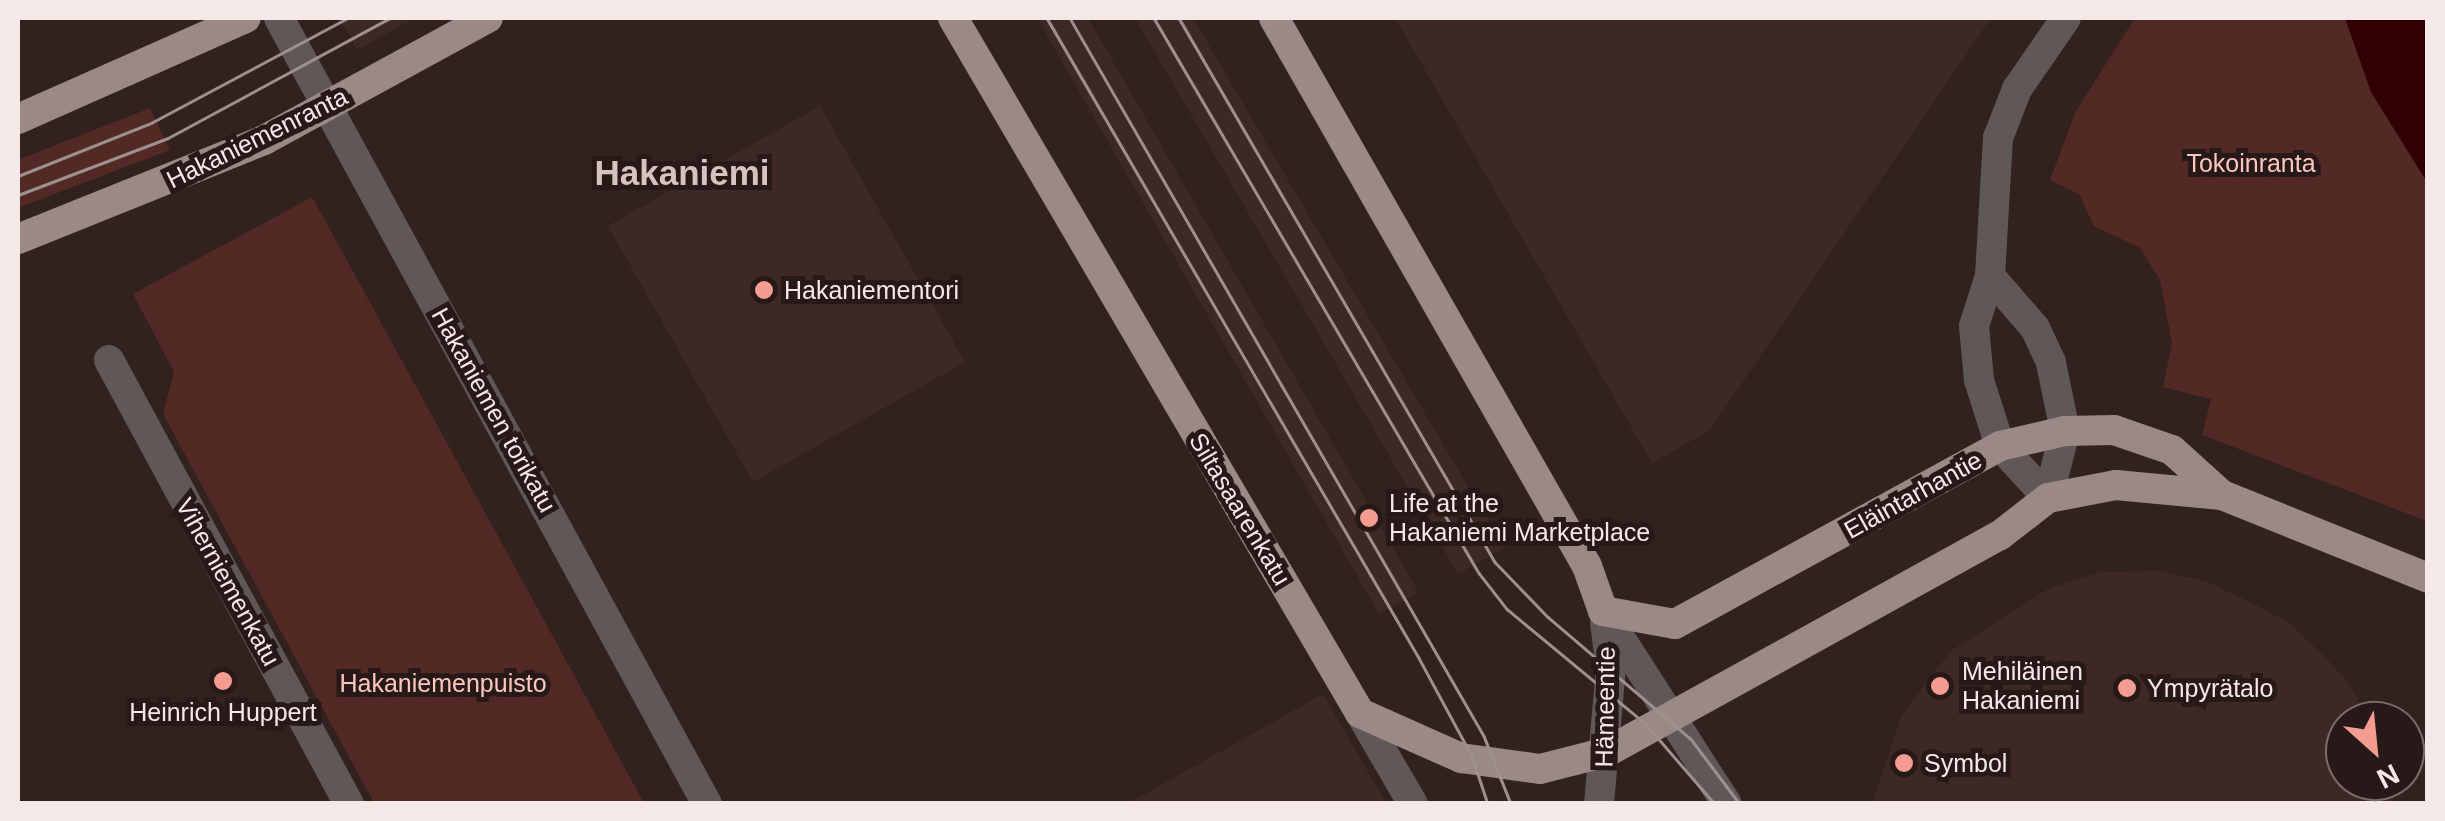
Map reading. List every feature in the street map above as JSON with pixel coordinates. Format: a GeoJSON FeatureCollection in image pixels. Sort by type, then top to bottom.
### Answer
{"type":"FeatureCollection","features":[{"type":"Feature","properties":{"kind":"main road"},"geometry":{"type":"LineString","coordinates":[[18,119],[246,18]]}},
{"type":"Feature","properties":{"kind":"main road","name":"Hakaniemenranta"},"geometry":{"type":"LineString","coordinates":[[18,239],[202,167],[328,106],[488,18]]}},
{"type":"Feature","properties":{"kind":"main road","name":"Siltasaarenkatu"},"geometry":{"type":"LineString","coordinates":[[953,18],[1360,713]]}},
{"type":"Feature","properties":{"kind":"main road"},"geometry":{"type":"LineString","coordinates":[[1274,18],[1587,566],[1604,611]]}},
{"type":"Feature","properties":{"kind":"main road","name":"Eläintarhantie"},"geometry":{"type":"LineString","coordinates":[[1604,611],[1674,624],[2000,446],[2065,431],[2114,430],[2172,450],[2222,495]]}},
{"type":"Feature","properties":{"kind":"main road","name":"Eläintarhantie"},"geometry":{"type":"LineString","coordinates":[[1670,719],[1999,536],[2048,498],[2116,485],[2222,495],[2428,578]]}},
{"type":"Feature","properties":{"kind":"main road"},"geometry":{"type":"LineString","coordinates":[[1360,713],[1461,758],[1500,768],[1566,765],[1608,752],[1670,719]]}},
{"type":"Feature","properties":{"kind":"street","name":"Hakaniemen torikatu"},"geometry":{"type":"LineString","coordinates":[[279,18],[707,804]]}},
{"type":"Feature","properties":{"kind":"street"},"geometry":{"type":"LineString","coordinates":[[2048,498],[2000,446],[1979,380],[1974,326],[1990,276],[1998,138],[2017,90],[2066,18]]}},
{"type":"Feature","properties":{"kind":"street"},"geometry":{"type":"LineString","coordinates":[[1990,276],[2035,328],[2051,363],[2065,431],[2048,498]]}},
{"type":"Feature","properties":{"kind":"street","name":"Viherniemenkatu"},"geometry":{"type":"LineString","coordinates":[[108,360],[350,804]]}},
{"type":"Feature","properties":{"kind":"street"},"geometry":{"type":"LineString","coordinates":[[1604,611],[1728,804]]}},
{"type":"Feature","properties":{"kind":"street","name":"Hämeentie"},"geometry":{"type":"LineString","coordinates":[[1599,804],[1608,752],[1612,668],[1604,611]]}},
{"type":"Feature","properties":{"kind":"street"},"geometry":{"type":"LineString","coordinates":[[1360,713],[1412,804]]}},
{"type":"Feature","properties":{"kind":"shaded area"},"geometry":{"type":"Polygon","coordinates":[[[339,18],[415,18],[357,50],[339,18]]]}},
{"type":"Feature","properties":{"kind":"shaded area"},"geometry":{"type":"Polygon","coordinates":[[[1037,18],[1088,18],[1419,593],[1379,614],[1037,18]]]}},
{"type":"Feature","properties":{"kind":"shaded area"},"geometry":{"type":"Polygon","coordinates":[[[1135,18],[1193,18],[1504,548],[1458,574],[1135,18]]]}},
{"type":"Feature","properties":{"kind":"shaded area"},"geometry":{"type":"Polygon","coordinates":[[[1395,18],[1991,18],[1710,430],[1652,463],[1395,18]]]}},
{"type":"Feature","properties":{"kind":"shaded area"},"geometry":{"type":"Polygon","coordinates":[[[2345,18],[2427,18],[2427,182],[2371,92],[2345,18]]]}},
{"type":"Feature","properties":{"kind":"shaded area","name":"Hakaniementori"},"geometry":{"type":"Polygon","coordinates":[[[820,106],[965,362],[753,482],[608,226],[820,106]]]}},
{"type":"Feature","properties":{"kind":"shaded area","name":"Ympyrätalo"},"geometry":{"type":"Polygon","coordinates":[[[2158,571],[2205,581],[2289,623],[2349,683],[2358,701],[2325,701],[2325,801],[2394,803],[1872,803],[1902,715],[1951,651],[2050,588],[2101,572],[2158,571]]]}},
{"type":"Feature","properties":{"kind":"shaded area"},"geometry":{"type":"Polygon","coordinates":[[[1323,694],[1386,803],[1129,803],[1323,694]]]}},
{"type":"Feature","properties":{"kind":"green space","name":"Tokoinranta"},"geometry":{"type":"Polygon","coordinates":[[[2135,18],[2345,18],[2371,92],[2427,182],[2427,521],[2202,435],[2211,399],[2163,387],[2172,343],[2160,280],[2140,248],[2094,226],[2079,194],[2050,180],[2076,111],[2135,18]]]}},
{"type":"Feature","properties":{"kind":"green space"},"geometry":{"type":"Polygon","coordinates":[[[150,108],[170,150],[18,208],[18,160],[150,108]]]}},
{"type":"Feature","properties":{"kind":"green space","name":"Hakaniemenpuisto"},"geometry":{"type":"Polygon","coordinates":[[[312,197],[644,803],[374,803],[163,414],[174,372],[133,294],[312,197]]]}},
{"type":"Feature","properties":{"kind":"tram line"},"geometry":{"type":"LineString","coordinates":[[18,176],[151,123],[348,18]]}},
{"type":"Feature","properties":{"kind":"tram line"},"geometry":{"type":"LineString","coordinates":[[18,195],[168,138],[390,18]]}},
{"type":"Feature","properties":{"kind":"tram line"},"geometry":{"type":"LineString","coordinates":[[1047,18],[1419,658],[1472,756],[1488,804]]}},
{"type":"Feature","properties":{"kind":"tram line"},"geometry":{"type":"LineString","coordinates":[[1070,18],[1484,736],[1511,804]]}},
{"type":"Feature","properties":{"kind":"tram line"},"geometry":{"type":"LineString","coordinates":[[1154,18],[1479,573],[1507,609],[1645,723],[1715,804]]}},
{"type":"Feature","properties":{"kind":"tram line"},"geometry":{"type":"LineString","coordinates":[[1179,18],[1495,562],[1548,617],[1691,739],[1740,804]]}},
{"type":"Feature","properties":{"kind":"place","name":"Hakaniementori"},"geometry":{"type":"Point","coordinates":[764,290]}},
{"type":"Feature","properties":{"kind":"place","name":"Life at the Hakaniemi Marketplace"},"geometry":{"type":"Point","coordinates":[1369,518]}},
{"type":"Feature","properties":{"kind":"place","name":"Heinrich Huppert"},"geometry":{"type":"Point","coordinates":[223,681]}},
{"type":"Feature","properties":{"kind":"place","name":"Mehiläinen Hakaniemi"},"geometry":{"type":"Point","coordinates":[1940,686]}},
{"type":"Feature","properties":{"kind":"place","name":"Ympyrätalo"},"geometry":{"type":"Point","coordinates":[2127,688]}},
{"type":"Feature","properties":{"kind":"place","name":"Symbol"},"geometry":{"type":"Point","coordinates":[1904,763]}},
{"type":"Feature","properties":{"kind":"district","name":"Hakaniemi"},"geometry":{"type":"Point","coordinates":[682,173]}}]}
